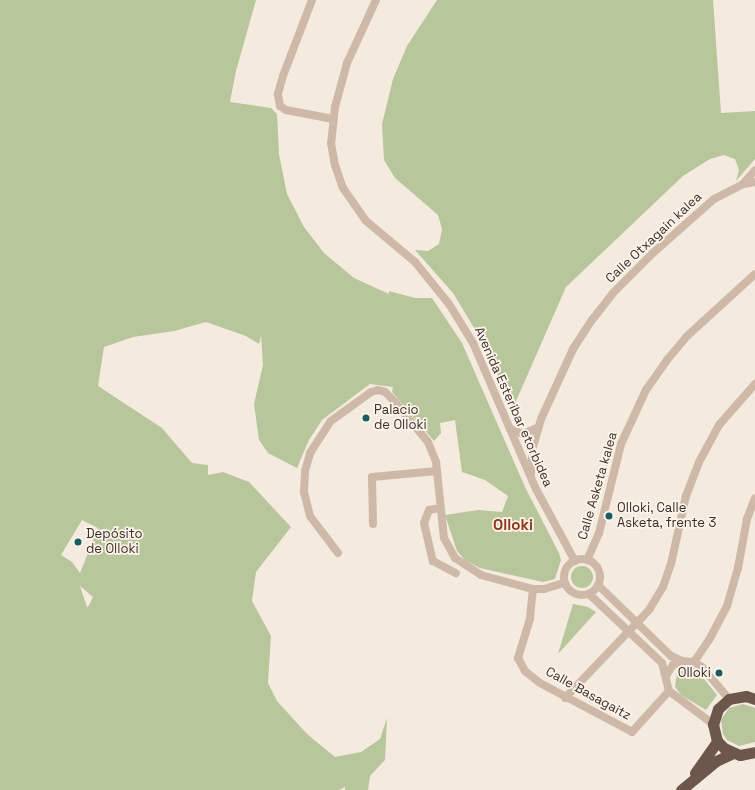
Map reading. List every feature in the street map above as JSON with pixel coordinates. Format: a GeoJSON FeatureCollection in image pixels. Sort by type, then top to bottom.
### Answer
{"type":"FeatureCollection","features":[{"type":"Feature","properties":{"kind":"highway"},"geometry":{"type":"LineString","coordinates":[[733,753],[717,741],[713,724],[718,709],[729,699],[738,696],[755,699]]}},
{"type":"Feature","properties":{"kind":"highway"},"geometry":{"type":"LineString","coordinates":[[684,787],[717,741]]}},
{"type":"Feature","properties":{"kind":"highway"},"geometry":{"type":"LineString","coordinates":[[684,787],[716,761],[733,753],[747,754],[755,752]]}},
{"type":"Feature","properties":{"kind":"street"},"geometry":{"type":"LineString","coordinates":[[312,0],[278,94],[280,106],[286,110],[333,119]]}},
{"type":"Feature","properties":{"kind":"street","name":"Avenida Esteribar etorbidea"},"geometry":{"type":"LineString","coordinates":[[376,0],[347,62],[333,119],[330,144],[343,188],[365,220],[415,262],[449,304],[473,343],[531,479],[575,561]]}},
{"type":"Feature","properties":{"kind":"street","name":"Calle Otxagain kalea"},"geometry":{"type":"LineString","coordinates":[[743,184],[755,170]]}},
{"type":"Feature","properties":{"kind":"street","name":"Calle Otxagain kalea"},"geometry":{"type":"LineString","coordinates":[[531,479],[533,447],[555,386],[573,349],[613,293],[714,199],[743,184],[755,182]]}},
{"type":"Feature","properties":{"kind":"street","name":"Calle Asketa kalea"},"geometry":{"type":"LineString","coordinates":[[587,560],[600,533],[621,444],[646,390],[667,360],[686,337],[755,274]]}},
{"type":"Feature","properties":{"kind":"street"},"geometry":{"type":"LineString","coordinates":[[565,698],[649,610],[663,588],[678,538],[686,496],[699,462],[719,426],[755,384]]}},
{"type":"Feature","properties":{"kind":"street"},"geometry":{"type":"LineString","coordinates":[[338,553],[310,516],[304,492],[305,470],[310,453],[331,421],[371,392],[378,390],[385,392],[428,442],[437,471],[444,538],[455,558],[481,575],[533,589],[544,589],[564,583]]}},
{"type":"Feature","properties":{"kind":"street"},"geometry":{"type":"LineString","coordinates":[[510,429],[523,434],[539,428]]}},
{"type":"Feature","properties":{"kind":"street"},"geometry":{"type":"LineString","coordinates":[[373,524],[372,477],[437,471]]}},
{"type":"Feature","properties":{"kind":"street"},"geometry":{"type":"LineString","coordinates":[[694,662],[709,640],[726,606],[738,568],[747,519],[755,498]]}},
{"type":"Feature","properties":{"kind":"street"},"geometry":{"type":"LineString","coordinates":[[440,508],[429,510],[424,523],[433,561],[456,573]]}},
{"type":"Feature","properties":{"kind":"street"},"geometry":{"type":"LineString","coordinates":[[587,560],[597,567],[599,573],[598,585],[589,594],[577,595],[564,583],[566,567],[575,561],[587,560]]}},
{"type":"Feature","properties":{"kind":"street"},"geometry":{"type":"LineString","coordinates":[[598,585],[671,656],[682,661],[694,662],[702,667],[729,699]]}},
{"type":"Feature","properties":{"kind":"street","name":"Calle Basagaitz"},"geometry":{"type":"LineString","coordinates":[[533,589],[530,619],[518,658],[525,671],[565,698],[632,732],[669,691]]}},
{"type":"Feature","properties":{"kind":"street"},"geometry":{"type":"LineString","coordinates":[[589,594],[662,663],[669,691],[713,724]]}},
{"type":"Feature","properties":{"kind":"street"},"geometry":{"type":"LineString","coordinates":[[666,676],[673,665],[682,661]]}},
{"type":"Feature","properties":{"kind":"green space"},"geometry":{"type":"Polygon","coordinates":[[[0,0],[256,0],[236,71],[230,102],[271,108],[277,114],[279,154],[287,194],[304,227],[324,253],[354,278],[389,294],[389,291],[415,298],[432,298],[462,343],[525,487],[559,553],[561,560],[555,579],[543,582],[480,568],[465,560],[457,551],[445,515],[478,510],[502,512],[508,496],[485,480],[462,472],[455,420],[440,423],[441,433],[434,441],[392,392],[393,387],[370,384],[322,420],[309,440],[297,468],[268,453],[259,440],[254,404],[263,365],[261,336],[259,344],[246,336],[206,322],[174,331],[133,337],[104,347],[98,386],[162,428],[192,463],[208,465],[208,475],[223,472],[249,482],[291,527],[256,572],[252,601],[271,636],[268,683],[277,701],[307,734],[335,757],[361,752],[380,739],[387,718],[385,760],[370,776],[368,790],[345,790],[345,787],[339,790],[0,790],[0,0]],[[82,520],[61,555],[72,562],[80,573],[98,528],[82,520]],[[80,586],[87,607],[88,607],[93,597],[80,586]]]}},
{"type":"Feature","properties":{"kind":"green space"},"geometry":{"type":"Polygon","coordinates":[[[437,0],[713,0],[721,113],[755,111],[755,159],[736,181],[739,170],[735,159],[724,155],[710,159],[683,176],[566,287],[513,408],[479,336],[453,293],[415,250],[428,251],[439,244],[442,229],[438,215],[395,178],[384,160],[382,124],[393,79],[407,46],[437,0]]]}},
{"type":"Feature","properties":{"kind":"green space"},"geometry":{"type":"Polygon","coordinates":[[[582,566],[590,569],[593,577],[590,585],[582,588],[574,585],[571,577],[574,569],[582,566]]]}},
{"type":"Feature","properties":{"kind":"green space"},"geometry":{"type":"Polygon","coordinates":[[[573,604],[588,607],[596,612],[558,654],[573,604]]]}},
{"type":"Feature","properties":{"kind":"green space"},"geometry":{"type":"Polygon","coordinates":[[[691,667],[696,669],[717,695],[706,710],[681,695],[675,687],[677,673],[691,667]]]}},
{"type":"Feature","properties":{"kind":"green space"},"geometry":{"type":"Polygon","coordinates":[[[743,704],[755,708],[755,742],[739,746],[727,740],[723,734],[721,720],[729,708],[743,704]]]}},
{"type":"Feature","properties":{"kind":"place","name":"Palacio de Olloki"},"geometry":{"type":"Point","coordinates":[366,418]}},
{"type":"Feature","properties":{"kind":"place","name":"Olloki, Calle Asketa, frente 3"},"geometry":{"type":"Point","coordinates":[609,516]}},
{"type":"Feature","properties":{"kind":"place","name":"Depósito de Olloki"},"geometry":{"type":"Point","coordinates":[78,542]}},
{"type":"Feature","properties":{"kind":"place","name":"Olloki"},"geometry":{"type":"Point","coordinates":[719,673]}},
{"type":"Feature","properties":{"kind":"district","name":"Olloki"},"geometry":{"type":"Point","coordinates":[513,525]}}]}
